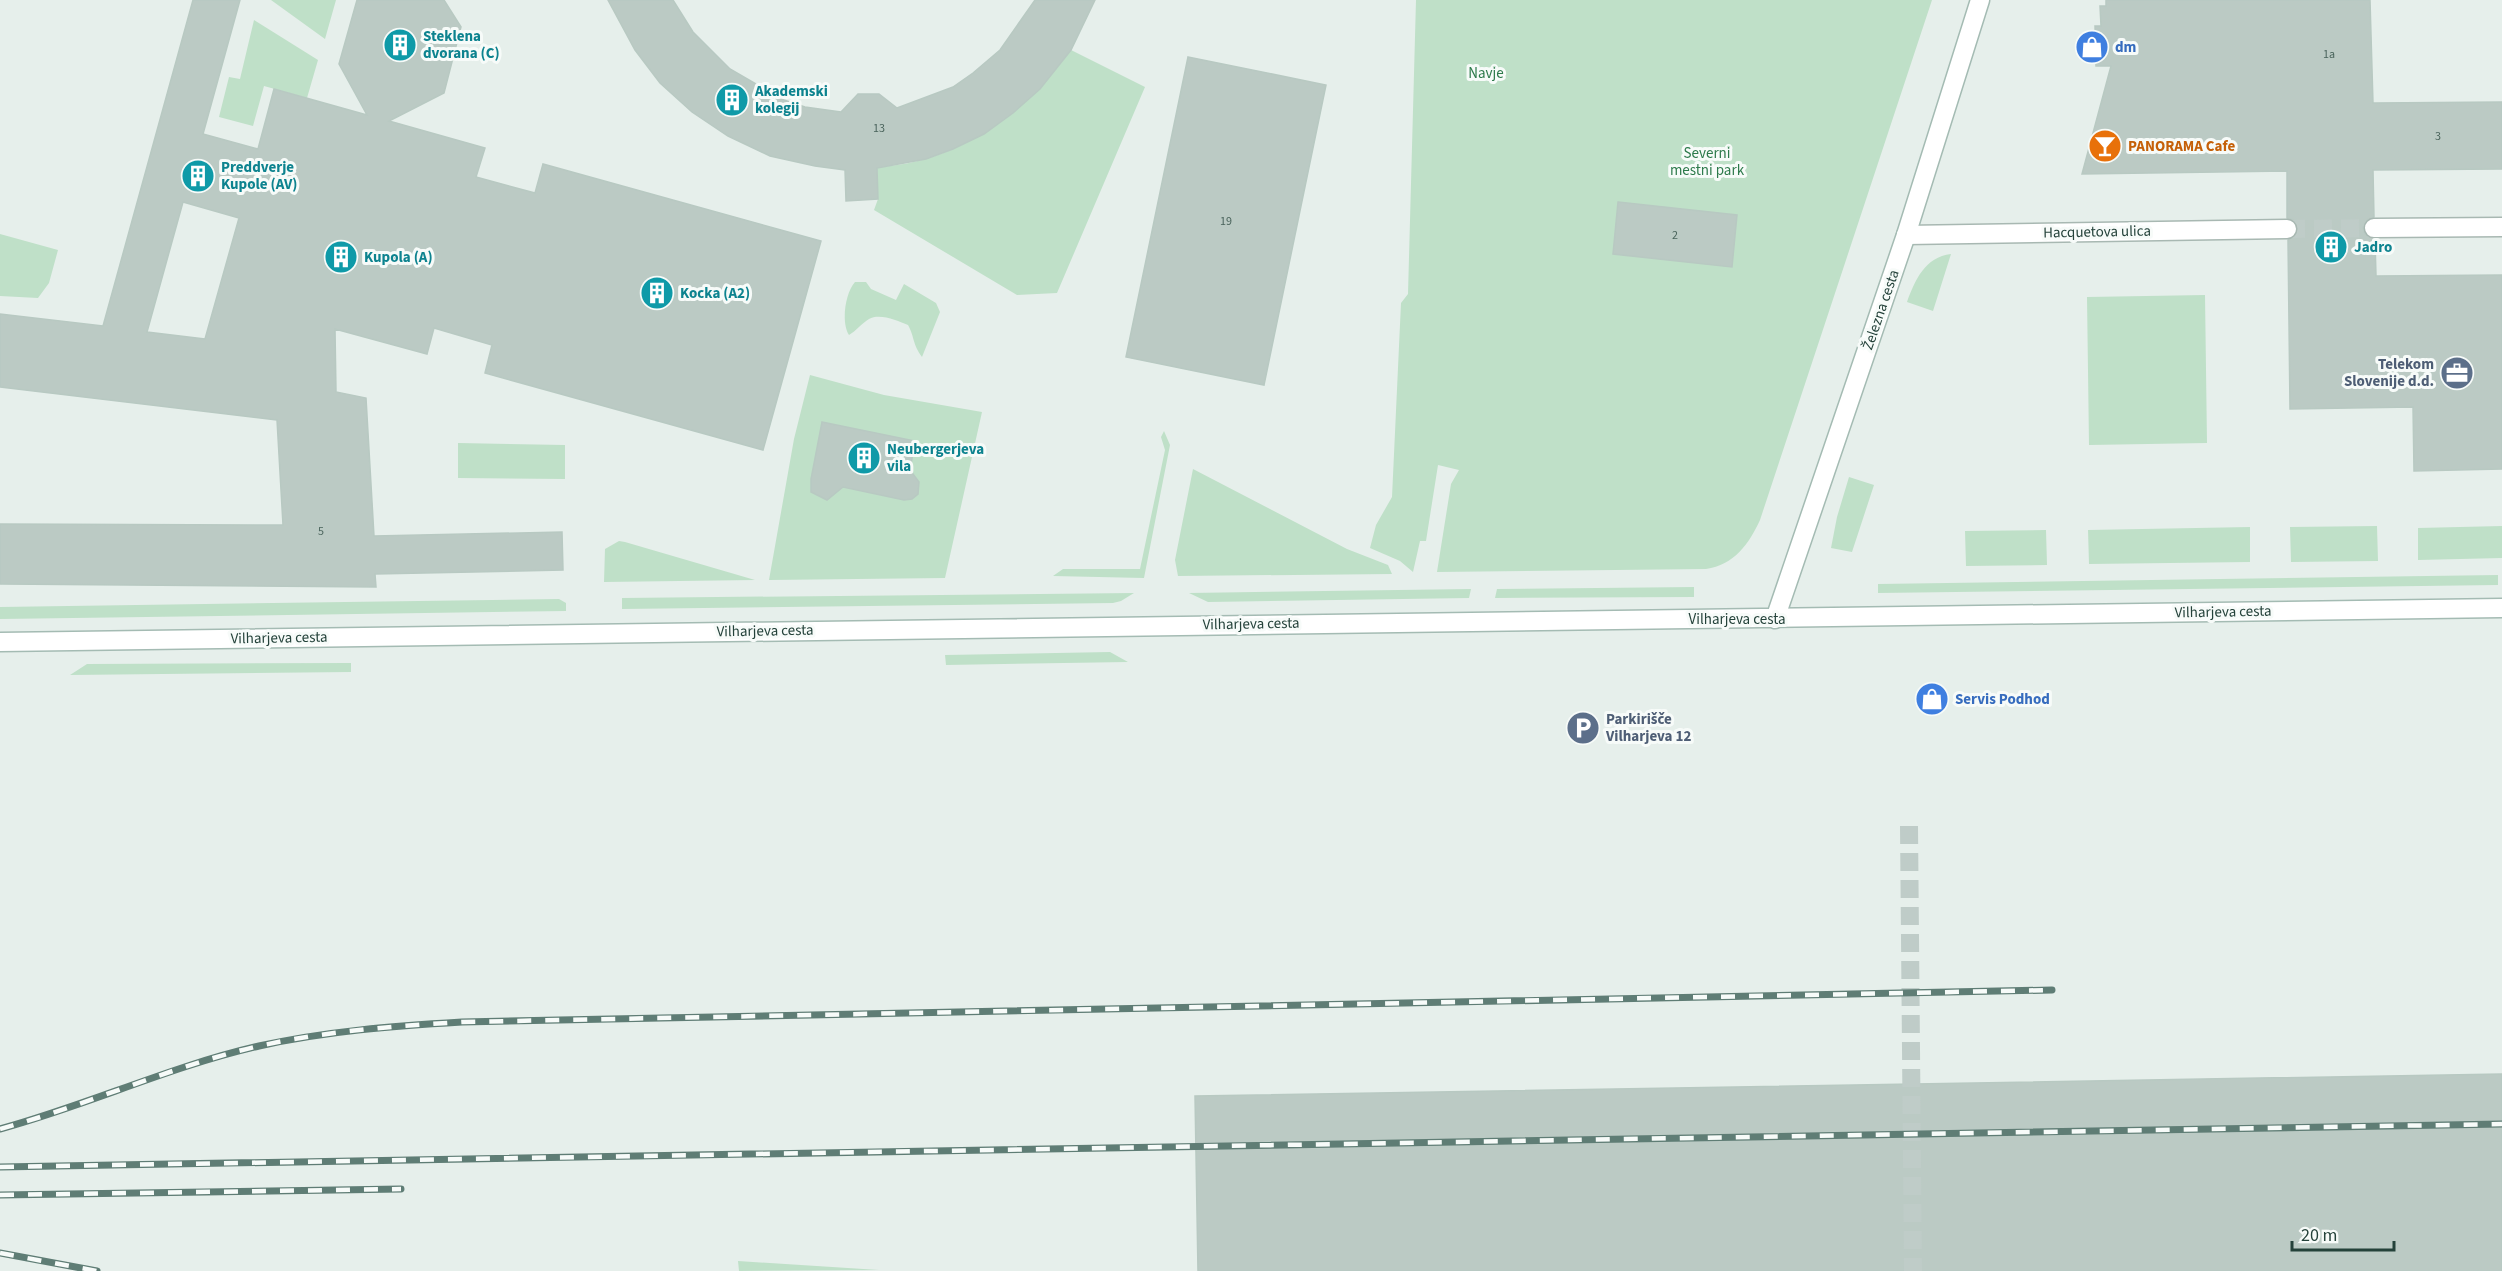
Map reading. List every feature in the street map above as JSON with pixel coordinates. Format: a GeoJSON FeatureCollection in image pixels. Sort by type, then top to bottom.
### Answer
{"type":"FeatureCollection","features":[{"type":"Feature","properties":{"kind":"main road","name":"Železna cesta"},"geometry":{"type":"LineString","coordinates":[[1775,619],[1906,235],[1980,0]]}},
{"type":"Feature","properties":{"kind":"main road"},"geometry":{"type":"LineString","coordinates":[[2374,228],[2502,227]]}},
{"type":"Feature","properties":{"kind":"main road","name":"Hacquetova ulica"},"geometry":{"type":"LineString","coordinates":[[1906,235],[2287,230]]}},
{"type":"Feature","properties":{"kind":"main road","name":"Vilharjeva cesta"},"geometry":{"type":"LineString","coordinates":[[0,642],[2502,608]]}},
{"type":"Feature","properties":{"kind":"green space"},"geometry":{"type":"Polygon","coordinates":[[[271,0],[336,0],[325,39],[271,0]]]}},
{"type":"Feature","properties":{"kind":"green space","name":"Severni mestni park"},"geometry":{"type":"Polygon","coordinates":[[[1416,0],[1932,0],[1760,520],[1745,545],[1725,563],[1706,569],[1437,572],[1451,484],[1459,470],[1438,465],[1426,541],[1420,541],[1413,572],[1400,561],[1370,548],[1376,525],[1392,497],[1401,303],[1408,294],[1416,0]]]}},
{"type":"Feature","properties":{"kind":"green space"},"geometry":{"type":"Polygon","coordinates":[[[254,20],[318,60],[307,98],[264,86],[253,126],[219,117],[229,77],[240,79],[254,20]]]}},
{"type":"Feature","properties":{"kind":"green space"},"geometry":{"type":"Polygon","coordinates":[[[1071,50],[1145,87],[1057,293],[1017,295],[874,210],[878,199],[877,167],[935,156],[987,131],[1011,114],[1032,94],[1071,50]]]}},
{"type":"Feature","properties":{"kind":"green space"},"geometry":{"type":"Polygon","coordinates":[[[0,234],[58,250],[49,283],[38,298],[0,296],[0,234]]]}},
{"type":"Feature","properties":{"kind":"green space"},"geometry":{"type":"Polygon","coordinates":[[[1951,254],[1933,311],[1907,302],[1922,271],[1934,260],[1951,254]]]}},
{"type":"Feature","properties":{"kind":"green space"},"geometry":{"type":"Polygon","coordinates":[[[855,282],[866,282],[871,289],[896,300],[904,284],[936,303],[940,312],[922,357],[908,325],[894,320],[873,317],[849,335],[845,323],[845,308],[855,282]]]}},
{"type":"Feature","properties":{"kind":"green space"},"geometry":{"type":"Polygon","coordinates":[[[2205,295],[2207,443],[2089,445],[2087,297],[2205,295]]]}},
{"type":"Feature","properties":{"kind":"green space"},"geometry":{"type":"Polygon","coordinates":[[[810,375],[884,395],[982,412],[945,578],[769,580],[794,439],[810,375]]]}},
{"type":"Feature","properties":{"kind":"green space"},"geometry":{"type":"Polygon","coordinates":[[[1164,431],[1170,445],[1144,578],[1053,576],[1063,569],[1140,569],[1165,450],[1161,437],[1164,431]]]}},
{"type":"Feature","properties":{"kind":"green space"},"geometry":{"type":"Polygon","coordinates":[[[458,443],[565,445],[565,479],[458,478],[458,443]]]}},
{"type":"Feature","properties":{"kind":"green space"},"geometry":{"type":"Polygon","coordinates":[[[1193,469],[1347,549],[1388,565],[1392,574],[1178,576],[1175,560],[1193,469]]]}},
{"type":"Feature","properties":{"kind":"green space"},"geometry":{"type":"Polygon","coordinates":[[[1849,477],[1874,485],[1852,552],[1831,548],[1837,517],[1849,477]]]}},
{"type":"Feature","properties":{"kind":"green space"},"geometry":{"type":"Polygon","coordinates":[[[2377,526],[2378,561],[2291,562],[2290,527],[2377,526]]]}},
{"type":"Feature","properties":{"kind":"green space"},"geometry":{"type":"Polygon","coordinates":[[[2502,526],[2502,558],[2418,560],[2418,528],[2502,526]]]}},
{"type":"Feature","properties":{"kind":"green space"},"geometry":{"type":"Polygon","coordinates":[[[2250,527],[2250,562],[2089,564],[2088,530],[2250,527]]]}},
{"type":"Feature","properties":{"kind":"green space"},"geometry":{"type":"Polygon","coordinates":[[[2046,530],[2047,565],[1966,566],[1965,531],[2046,530]]]}},
{"type":"Feature","properties":{"kind":"green space"},"geometry":{"type":"Polygon","coordinates":[[[619,541],[755,580],[604,582],[605,549],[619,541]]]}},
{"type":"Feature","properties":{"kind":"green space"},"geometry":{"type":"Polygon","coordinates":[[[2498,575],[2498,585],[1878,593],[1878,584],[2498,575]]]}},
{"type":"Feature","properties":{"kind":"green space"},"geometry":{"type":"Polygon","coordinates":[[[1694,587],[1694,597],[1495,598],[1497,589],[1694,587]]]}},
{"type":"Feature","properties":{"kind":"green space"},"geometry":{"type":"Polygon","coordinates":[[[1471,589],[1469,598],[1208,602],[1189,593],[1471,589]]]}},
{"type":"Feature","properties":{"kind":"green space"},"geometry":{"type":"Polygon","coordinates":[[[1134,593],[1113,603],[622,609],[622,598],[1134,593]]]}},
{"type":"Feature","properties":{"kind":"green space"},"geometry":{"type":"Polygon","coordinates":[[[559,599],[566,603],[566,611],[0,619],[0,607],[559,599]]]}},
{"type":"Feature","properties":{"kind":"green space"},"geometry":{"type":"Polygon","coordinates":[[[1110,652],[1128,662],[946,665],[945,655],[1110,652]]]}},
{"type":"Feature","properties":{"kind":"green space"},"geometry":{"type":"Polygon","coordinates":[[[351,663],[351,672],[70,675],[87,664],[351,663]]]}},
{"type":"Feature","properties":{"kind":"green space"},"geometry":{"type":"Polygon","coordinates":[[[738,1261],[879,1270],[739,1271],[738,1261]]]}},
{"type":"Feature","properties":{"kind":"building"},"geometry":{"type":"Polygon","coordinates":[[[193,0],[240,0],[203,134],[258,149],[274,89],[367,115],[339,64],[357,0],[444,0],[461,27],[444,93],[389,121],[485,148],[476,177],[535,193],[543,164],[821,241],[763,450],[485,373],[492,345],[434,328],[427,354],[335,329],[336,392],[366,398],[374,536],[562,532],[563,570],[375,574],[376,587],[0,584],[0,524],[283,525],[277,420],[0,387],[0,314],[103,326],[193,0]],[[183,202],[147,332],[205,339],[239,218],[183,202]]]}},
{"type":"Feature","properties":{"kind":"building","name":"Akademski kolegij"},"geometry":{"type":"Polygon","coordinates":[[[608,0],[673,0],[693,32],[730,69],[784,100],[805,107],[841,112],[858,94],[879,94],[897,108],[953,87],[1000,50],[1035,0],[1095,0],[1071,50],[1040,89],[1013,113],[984,134],[953,149],[926,159],[877,168],[878,199],[846,201],[845,170],[770,156],[728,136],[692,112],[660,83],[635,50],[608,0]]]}},
{"type":"Feature","properties":{"kind":"building"},"geometry":{"type":"Polygon","coordinates":[[[2106,0],[2370,0],[2373,103],[2502,102],[2502,169],[2373,170],[2374,217],[2368,219],[2363,228],[2365,234],[2375,239],[2376,276],[2502,275],[2502,469],[2414,471],[2413,407],[2290,409],[2288,240],[2296,235],[2298,228],[2293,220],[2287,218],[2287,171],[2082,174],[2111,66],[2096,66],[2095,26],[2101,26],[2100,6],[2106,6],[2106,0]]]}},
{"type":"Feature","properties":{"kind":"building"},"geometry":{"type":"Polygon","coordinates":[[[1188,57],[1326,85],[1264,385],[1126,357],[1188,57]]]}},
{"type":"Feature","properties":{"kind":"building"},"geometry":{"type":"Polygon","coordinates":[[[1618,202],[1737,215],[1732,267],[1613,254],[1618,202]]]}},
{"type":"Feature","properties":{"kind":"building","name":"Neubergerjeva vila"},"geometry":{"type":"Polygon","coordinates":[[[822,422],[915,441],[910,470],[919,482],[918,494],[912,499],[904,500],[843,487],[827,500],[811,492],[811,479],[822,422]]]}},
{"type":"Feature","properties":{"kind":"building"},"geometry":{"type":"Polygon","coordinates":[[[2502,1074],[2502,1271],[1198,1271],[1195,1096],[2502,1074]]]}},
{"type":"Feature","properties":{"kind":"tunnel"},"geometry":{"type":"LineString","coordinates":[[2287,229],[2374,228]]}},
{"type":"Feature","properties":{"kind":"tunnel"},"geometry":{"type":"LineString","coordinates":[[1909,826],[1913,1271]]}},
{"type":"Feature","properties":{"kind":"railway"},"geometry":{"type":"LineString","coordinates":[[0,1129],[226,1054],[284,1041],[386,1027],[462,1022],[2052,990]]}},
{"type":"Feature","properties":{"kind":"railway"},"geometry":{"type":"LineString","coordinates":[[0,1167],[2502,1124]]}},
{"type":"Feature","properties":{"kind":"railway"},"geometry":{"type":"LineString","coordinates":[[0,1195],[401,1189]]}},
{"type":"Feature","properties":{"kind":"railway"},"geometry":{"type":"LineString","coordinates":[[0,1253],[97,1271]]}},
{"type":"Feature","properties":{"kind":"place","name":"Steklena dvorana (C)"},"geometry":{"type":"Point","coordinates":[400,45]}},
{"type":"Feature","properties":{"kind":"place","name":"dm"},"geometry":{"type":"Point","coordinates":[2092,47]}},
{"type":"Feature","properties":{"kind":"place","name":"Akademski kolegij"},"geometry":{"type":"Point","coordinates":[732,100]}},
{"type":"Feature","properties":{"kind":"place","name":"PANORAMA Cafe"},"geometry":{"type":"Point","coordinates":[2105,146]}},
{"type":"Feature","properties":{"kind":"place","name":"Preddverje Kupole (AV)"},"geometry":{"type":"Point","coordinates":[198,176]}},
{"type":"Feature","properties":{"kind":"place","name":"Jadro"},"geometry":{"type":"Point","coordinates":[2331,247]}},
{"type":"Feature","properties":{"kind":"place","name":"Kupola (A)"},"geometry":{"type":"Point","coordinates":[341,257]}},
{"type":"Feature","properties":{"kind":"place","name":"Kocka (A2)"},"geometry":{"type":"Point","coordinates":[657,293]}},
{"type":"Feature","properties":{"kind":"place","name":"Telekom Slovenije d.d."},"geometry":{"type":"Point","coordinates":[2457,373]}},
{"type":"Feature","properties":{"kind":"place","name":"Neubergerjeva vila"},"geometry":{"type":"Point","coordinates":[864,458]}},
{"type":"Feature","properties":{"kind":"place","name":"Servis Podhod"},"geometry":{"type":"Point","coordinates":[1932,699]}},
{"type":"Feature","properties":{"kind":"place","name":"Parkirišče Vilharjeva 12"},"geometry":{"type":"Point","coordinates":[1583,728]}},
{"type":"Feature","properties":{"kind":"park label","name":"Navje"},"geometry":{"type":"Point","coordinates":[1486,73]}}]}
